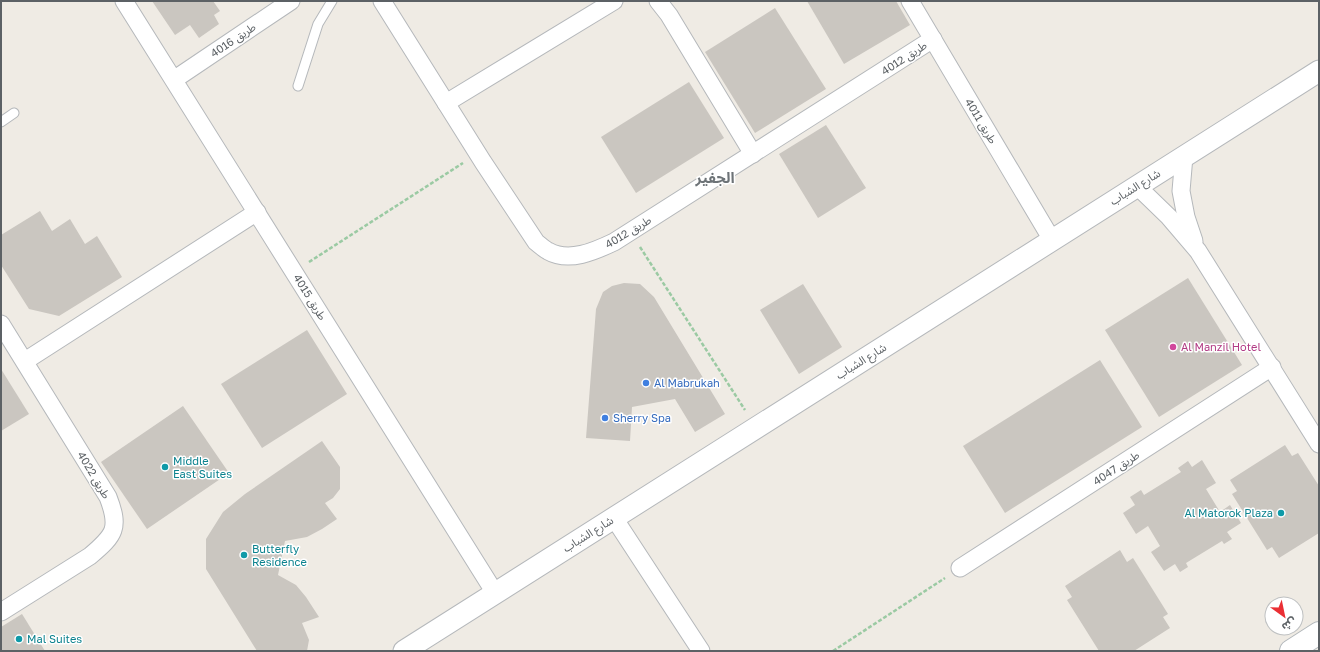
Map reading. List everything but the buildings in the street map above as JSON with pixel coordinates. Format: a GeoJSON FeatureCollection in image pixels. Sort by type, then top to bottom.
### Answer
{"type":"FeatureCollection","features":[{"type":"Feature","properties":{"kind":"main road"},"geometry":{"type":"LineString","coordinates":[[1291,651],[1319,633]]}},
{"type":"Feature","properties":{"kind":"street","name":"طريق 4015"},"geometry":{"type":"LineString","coordinates":[[124,1],[175,80],[495,593]]}},
{"type":"Feature","properties":{"kind":"street","name":"طريق 4016"},"geometry":{"type":"LineString","coordinates":[[175,80],[292,1]]}},
{"type":"Feature","properties":{"kind":"street","name":"طريق 4012"},"geometry":{"type":"LineString","coordinates":[[382,1],[536,242],[549,252],[559,255],[572,256],[600,249],[630,232],[933,39]]}},
{"type":"Feature","properties":{"kind":"street"},"geometry":{"type":"LineString","coordinates":[[446,103],[614,1]]}},
{"type":"Feature","properties":{"kind":"street"},"geometry":{"type":"LineString","coordinates":[[658,1],[669,15],[753,154]]}},
{"type":"Feature","properties":{"kind":"street","name":"طريق 4011"},"geometry":{"type":"LineString","coordinates":[[910,1],[1052,240]]}},
{"type":"Feature","properties":{"kind":"street","name":"شارع الشباب"},"geometry":{"type":"LineString","coordinates":[[404,651],[1319,71]]}},
{"type":"Feature","properties":{"kind":"street"},"geometry":{"type":"LineString","coordinates":[[1184,156],[1182,191],[1186,217],[1198,251]]}},
{"type":"Feature","properties":{"kind":"street"},"geometry":{"type":"LineString","coordinates":[[1137,186],[1169,217],[1198,251],[1319,444]]}},
{"type":"Feature","properties":{"kind":"street"},"geometry":{"type":"LineString","coordinates":[[25,361],[257,212]]}},
{"type":"Feature","properties":{"kind":"street","name":"طريق 4022"},"geometry":{"type":"LineString","coordinates":[[1,324],[108,497],[113,510],[115,523],[111,535],[102,546],[90,556],[1,612]]}},
{"type":"Feature","properties":{"kind":"street","name":"طريق 4047"},"geometry":{"type":"LineString","coordinates":[[960,568],[1272,367]]}},
{"type":"Feature","properties":{"kind":"street"},"geometry":{"type":"LineString","coordinates":[[614,518],[701,651]]}},
{"type":"Feature","properties":{"kind":"lane"},"geometry":{"type":"LineString","coordinates":[[298,86],[318,24],[332,1]]}},
{"type":"Feature","properties":{"kind":"lane"},"geometry":{"type":"LineString","coordinates":[[1,122],[14,113]]}},
{"type":"Feature","properties":{"kind":"path"},"geometry":{"type":"LineString","coordinates":[[294,271],[478,153]]}},
{"type":"Feature","properties":{"kind":"path"},"geometry":{"type":"LineString","coordinates":[[630,232],[756,428]]}},
{"type":"Feature","properties":{"kind":"path"},"geometry":{"type":"LineString","coordinates":[[833,651],[960,568]]}},
{"type":"Feature","properties":{"kind":"place","name":"Al Manzil Hotel"},"geometry":{"type":"Point","coordinates":[1173,347]}},
{"type":"Feature","properties":{"kind":"place","name":"Al Mabrukah"},"geometry":{"type":"Point","coordinates":[646,383]}},
{"type":"Feature","properties":{"kind":"place","name":"Sherry Spa"},"geometry":{"type":"Point","coordinates":[605,418]}},
{"type":"Feature","properties":{"kind":"place","name":"Middle East Suites"},"geometry":{"type":"Point","coordinates":[165,467]}},
{"type":"Feature","properties":{"kind":"place","name":"Al Matorok Plaza"},"geometry":{"type":"Point","coordinates":[1281,513]}},
{"type":"Feature","properties":{"kind":"place","name":"Butterfly Residence"},"geometry":{"type":"Point","coordinates":[244,555]}},
{"type":"Feature","properties":{"kind":"place","name":"Mal Suites"},"geometry":{"type":"Point","coordinates":[19,639]}},
{"type":"Feature","properties":{"kind":"district","name":"الجفير"},"geometry":{"type":"Point","coordinates":[715,178]}}]}
